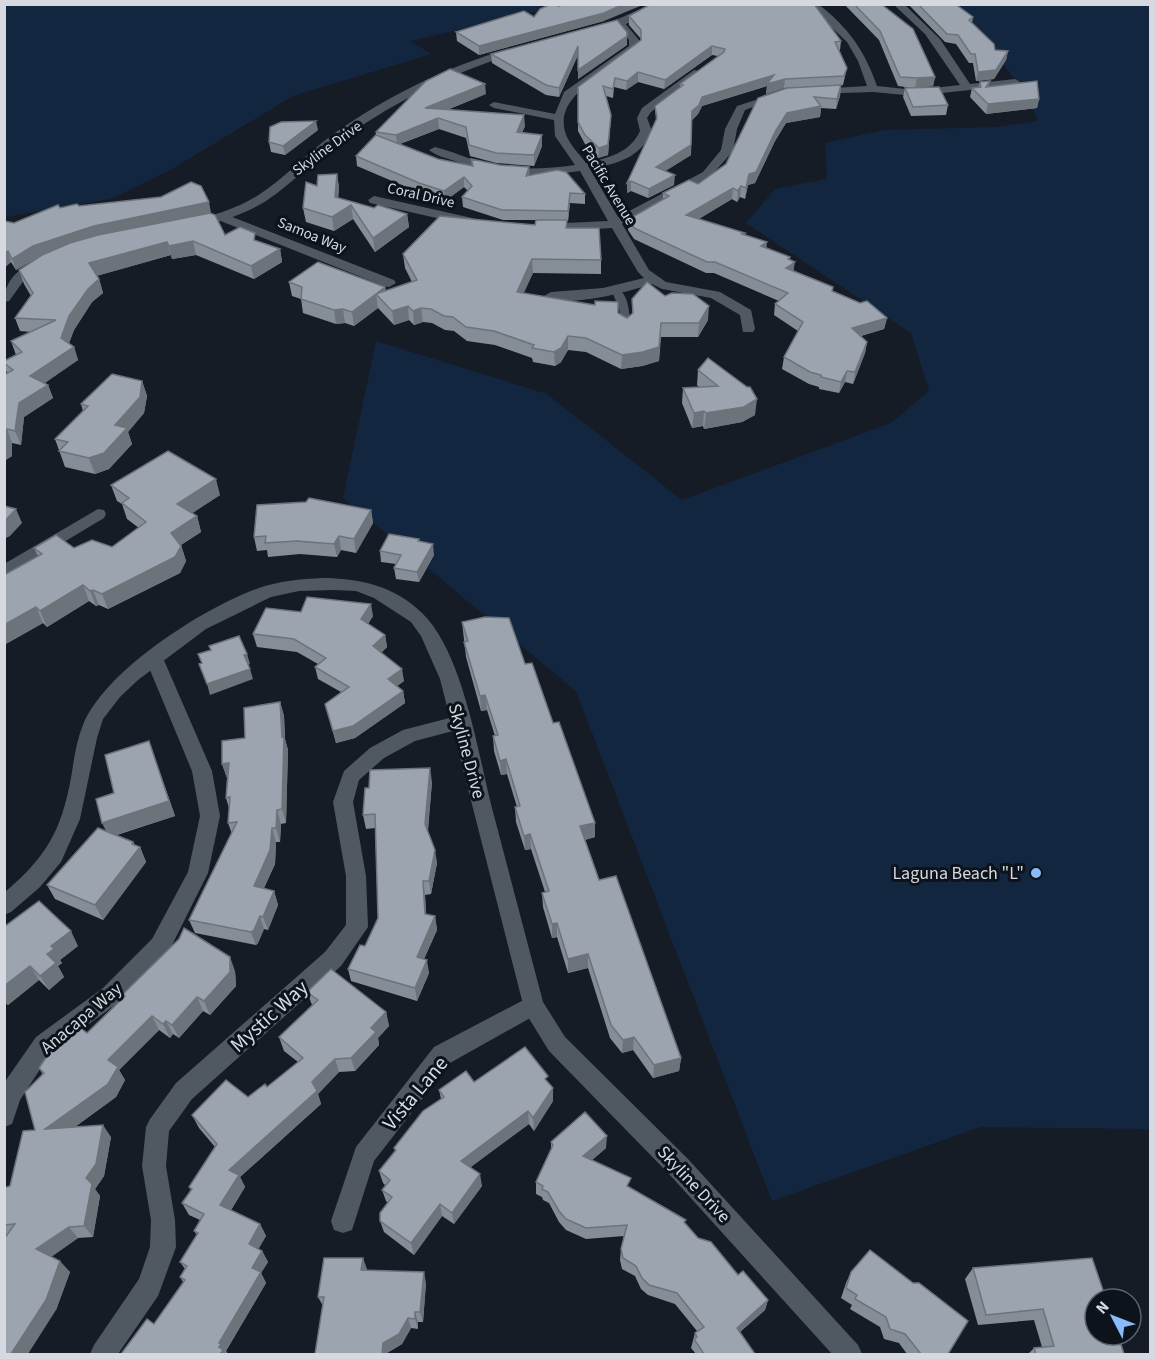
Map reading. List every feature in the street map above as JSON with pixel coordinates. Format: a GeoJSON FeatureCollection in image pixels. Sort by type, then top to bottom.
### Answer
{"type":"FeatureCollection","features":[{"type":"Feature","properties":{"kind":"street"},"geometry":{"type":"LineString","coordinates":[[583,34],[620,23],[660,4]]}},
{"type":"Feature","properties":{"kind":"street"},"geometry":{"type":"LineString","coordinates":[[811,4],[853,41],[863,56],[873,89]]}},
{"type":"Feature","properties":{"kind":"street"},"geometry":{"type":"LineString","coordinates":[[897,4],[927,28],[940,43],[967,87]]}},
{"type":"Feature","properties":{"kind":"street"},"geometry":{"type":"LineString","coordinates":[[494,105],[559,118],[568,94],[634,47],[634,40],[620,23]]}},
{"type":"Feature","properties":{"kind":"street","name":"Skyline Drive"},"geometry":{"type":"LineString","coordinates":[[177,228],[222,217],[267,195],[344,132],[420,88],[476,62],[527,47]]}},
{"type":"Feature","properties":{"kind":"street"},"geometry":{"type":"LineString","coordinates":[[435,150],[462,161],[502,171],[545,172],[584,169],[614,160],[642,142],[646,130],[642,118],[646,110],[707,66]]}},
{"type":"Feature","properties":{"kind":"street"},"geometry":{"type":"LineString","coordinates":[[806,92],[873,89],[915,93],[1015,82]]}},
{"type":"Feature","properties":{"kind":"street"},"geometry":{"type":"LineString","coordinates":[[527,227],[614,224],[707,174],[727,151],[731,129],[741,108],[784,93]]}},
{"type":"Feature","properties":{"kind":"street","name":"Pacific Avenue"},"geometry":{"type":"LineString","coordinates":[[559,118],[561,136],[584,169],[644,272],[653,279]]}},
{"type":"Feature","properties":{"kind":"street","name":"Coral Drive"},"geometry":{"type":"LineString","coordinates":[[374,200],[482,225]]}},
{"type":"Feature","properties":{"kind":"street","name":"Samoa Way"},"geometry":{"type":"LineString","coordinates":[[222,217],[389,283]]}},
{"type":"Feature","properties":{"kind":"street"},"geometry":{"type":"LineString","coordinates":[[4,298],[8,289],[20,276],[53,257]]}},
{"type":"Feature","properties":{"kind":"street"},"geometry":{"type":"LineString","coordinates":[[551,296],[585,296],[617,291],[653,279],[662,285],[715,295],[746,314],[748,329]]}},
{"type":"Feature","properties":{"kind":"street"},"geometry":{"type":"LineString","coordinates":[[4,572],[98,514]]}},
{"type":"Feature","properties":{"kind":"street","name":"Skyline Drive"},"geometry":{"type":"LineString","coordinates":[[4,906],[48,864],[65,832],[78,789],[85,749],[98,711],[116,689],[154,658],[216,614],[253,597],[287,586],[358,585],[387,598],[417,619],[436,645],[461,722],[533,1005],[556,1044],[679,1167],[849,1354]]}},
{"type":"Feature","properties":{"kind":"street","name":"Anacapa Way"},"geometry":{"type":"LineString","coordinates":[[4,1116],[9,1096],[44,1044],[111,995],[160,946],[198,873],[210,816],[202,771],[154,658]]}},
{"type":"Feature","properties":{"kind":"street","name":"Mystic Way"},"geometry":{"type":"LineString","coordinates":[[103,1354],[149,1287],[163,1247],[163,1220],[154,1166],[158,1127],[184,1091],[333,959],[357,927],[356,876],[343,802],[351,776],[377,753],[411,735],[461,722]]}},
{"type":"Feature","properties":{"kind":"street","name":"Vista Lane"},"geometry":{"type":"LineString","coordinates":[[343,1221],[364,1155],[442,1055],[533,1005]]}},
{"type":"Feature","properties":{"kind":"lane"},"geometry":{"type":"LineString","coordinates":[[617,291],[625,312],[625,327]]}},
{"type":"Feature","properties":{"kind":"shaded area"},"geometry":{"type":"Polygon","coordinates":[[[4,5],[563,5],[411,41],[431,54],[293,96],[172,169],[111,199],[5,217],[4,5]]]}},
{"type":"Feature","properties":{"kind":"shaded area"},"geometry":{"type":"Polygon","coordinates":[[[956,5],[1150,5],[1150,1129],[980,1127],[772,1201],[576,691],[343,498],[376,341],[547,394],[682,500],[891,423],[929,391],[911,333],[746,223],[775,189],[827,179],[825,143],[884,130],[996,127],[1038,121],[1025,92],[956,5]]]}},
{"type":"Feature","properties":{"kind":"building"},"geometry":{"type":"Polygon","coordinates":[[[551,4],[559,6],[564,4],[624,4],[604,13],[479,46],[456,32],[524,11],[534,17],[540,9],[551,4]]]}},
{"type":"Feature","properties":{"kind":"building"},"geometry":{"type":"Polygon","coordinates":[[[651,4],[814,4],[841,41],[835,42],[847,68],[844,76],[785,79],[767,84],[774,75],[702,97],[699,105],[692,111],[691,145],[656,167],[675,175],[649,189],[631,181],[627,183],[657,118],[655,106],[725,49],[712,46],[665,80],[638,72],[627,81],[615,78],[613,89],[603,86],[611,115],[608,145],[599,148],[585,135],[578,122],[578,87],[641,40],[641,30],[629,16],[651,4]]]}},
{"type":"Feature","properties":{"kind":"building"},"geometry":{"type":"Polygon","coordinates":[[[854,4],[881,4],[913,29],[935,77],[900,77],[880,31],[854,4]]]}},
{"type":"Feature","properties":{"kind":"building"},"geometry":{"type":"Polygon","coordinates":[[[918,4],[955,4],[973,17],[969,20],[994,44],[995,50],[1008,51],[996,70],[978,72],[975,54],[971,54],[958,35],[947,34],[918,4]]]}},
{"type":"Feature","properties":{"kind":"building"},"geometry":{"type":"Polygon","coordinates":[[[617,20],[627,32],[627,36],[578,70],[578,46],[559,88],[546,85],[491,54],[617,20]]]}},
{"type":"Feature","properties":{"kind":"building"},"geometry":{"type":"Polygon","coordinates":[[[450,69],[485,84],[425,108],[524,115],[517,132],[542,135],[534,155],[496,153],[469,145],[466,127],[438,118],[396,135],[376,132],[426,81],[450,69]]]}},
{"type":"Feature","properties":{"kind":"building"},"geometry":{"type":"Polygon","coordinates":[[[990,81],[986,87],[1037,81],[1039,99],[988,104],[972,88],[981,87],[980,82],[990,81]]]}},
{"type":"Feature","properties":{"kind":"building"},"geometry":{"type":"Polygon","coordinates":[[[841,85],[837,99],[814,97],[821,106],[787,113],[776,130],[756,172],[749,174],[746,188],[741,186],[738,191],[733,188],[686,215],[767,242],[761,246],[790,257],[788,259],[795,262],[786,268],[833,287],[832,291],[860,303],[867,301],[887,318],[852,328],[867,342],[855,372],[847,371],[841,382],[821,377],[784,357],[803,322],[775,304],[788,293],[715,262],[707,262],[634,228],[629,219],[669,196],[663,193],[689,180],[698,184],[726,164],[758,98],[787,88],[841,85]]]}},
{"type":"Feature","properties":{"kind":"building"},"geometry":{"type":"Polygon","coordinates":[[[939,87],[948,105],[913,107],[905,88],[939,87]]]}},
{"type":"Feature","properties":{"kind":"building"},"geometry":{"type":"Polygon","coordinates":[[[316,121],[283,146],[269,142],[270,127],[281,122],[316,121]]]}},
{"type":"Feature","properties":{"kind":"building"},"geometry":{"type":"Polygon","coordinates":[[[376,135],[438,159],[473,166],[471,159],[500,165],[529,167],[526,176],[557,170],[566,172],[585,194],[570,193],[568,211],[502,210],[462,197],[472,186],[464,177],[444,191],[419,183],[356,156],[376,135]]]}},
{"type":"Feature","properties":{"kind":"building"},"geometry":{"type":"Polygon","coordinates":[[[337,174],[335,197],[374,208],[378,205],[407,214],[373,238],[351,205],[332,217],[303,208],[306,182],[317,186],[318,175],[337,174]]]}},
{"type":"Feature","properties":{"kind":"building"},"geometry":{"type":"Polygon","coordinates":[[[191,182],[201,186],[209,202],[94,226],[33,246],[12,259],[8,251],[4,253],[4,221],[14,223],[58,205],[60,208],[77,204],[79,206],[161,197],[191,182]]]}},
{"type":"Feature","properties":{"kind":"building"},"geometry":{"type":"Polygon","coordinates":[[[210,213],[215,215],[225,235],[240,227],[255,233],[254,240],[280,249],[251,266],[193,241],[169,246],[167,242],[89,263],[99,279],[88,289],[69,316],[61,338],[74,347],[30,376],[48,385],[19,403],[15,431],[7,429],[4,443],[4,375],[13,370],[4,361],[22,352],[11,341],[56,320],[15,318],[33,293],[19,270],[42,255],[70,243],[98,235],[210,213]]]}},
{"type":"Feature","properties":{"kind":"building"},"geometry":{"type":"Polygon","coordinates":[[[440,216],[535,225],[536,220],[567,220],[566,228],[599,228],[601,260],[532,259],[517,292],[595,305],[595,301],[618,302],[618,313],[627,318],[633,313],[632,299],[647,282],[665,296],[672,293],[693,294],[709,306],[699,323],[661,323],[659,347],[622,355],[586,338],[568,336],[561,348],[554,352],[532,348],[534,345],[494,331],[466,327],[453,317],[444,316],[431,309],[421,308],[413,311],[408,306],[392,311],[376,294],[417,280],[403,254],[440,216]]]}},
{"type":"Feature","properties":{"kind":"building"},"geometry":{"type":"Polygon","coordinates":[[[318,262],[385,287],[352,312],[343,309],[334,310],[301,299],[302,287],[289,282],[318,262]]]}},
{"type":"Feature","properties":{"kind":"building"},"geometry":{"type":"Polygon","coordinates":[[[708,358],[750,387],[757,399],[744,407],[694,413],[683,388],[718,386],[698,370],[708,358]]]}},
{"type":"Feature","properties":{"kind":"building"},"geometry":{"type":"Polygon","coordinates":[[[112,374],[142,381],[140,397],[115,425],[127,428],[104,453],[89,458],[59,451],[68,442],[55,439],[88,406],[81,404],[112,374]]]}},
{"type":"Feature","properties":{"kind":"building"},"geometry":{"type":"Polygon","coordinates":[[[168,451],[216,479],[177,504],[197,516],[171,533],[181,546],[175,557],[102,594],[90,591],[83,585],[40,611],[36,607],[4,625],[4,575],[42,554],[34,548],[56,535],[74,548],[92,540],[112,547],[146,522],[122,503],[129,498],[111,485],[168,451]]]}},
{"type":"Feature","properties":{"kind":"building"},"geometry":{"type":"Polygon","coordinates":[[[309,498],[371,510],[354,539],[339,536],[334,544],[297,541],[265,543],[266,536],[254,537],[257,505],[306,502],[309,498]]]}},
{"type":"Feature","properties":{"kind":"building"},"geometry":{"type":"Polygon","coordinates":[[[4,506],[16,509],[4,522],[4,506]]]}},
{"type":"Feature","properties":{"kind":"building"},"geometry":{"type":"Polygon","coordinates":[[[389,534],[433,544],[417,572],[394,568],[401,555],[380,551],[389,534]]]}},
{"type":"Feature","properties":{"kind":"building"},"geometry":{"type":"Polygon","coordinates":[[[307,597],[371,604],[361,619],[385,635],[373,646],[402,669],[388,679],[403,691],[353,726],[333,731],[325,704],[349,687],[315,667],[326,658],[294,639],[253,634],[266,608],[301,612],[307,597]]]}},
{"type":"Feature","properties":{"kind":"building"},"geometry":{"type":"Polygon","coordinates":[[[485,617],[509,618],[525,664],[532,663],[553,723],[559,722],[595,823],[580,826],[599,880],[616,876],[681,1058],[654,1065],[634,1037],[623,1040],[611,1025],[588,954],[568,959],[557,923],[552,924],[542,893],[549,891],[530,834],[524,836],[515,807],[520,806],[506,759],[500,761],[493,736],[498,735],[485,695],[480,696],[464,642],[468,641],[462,622],[485,617]]]}},
{"type":"Feature","properties":{"kind":"building"},"geometry":{"type":"Polygon","coordinates":[[[239,636],[247,654],[244,655],[250,669],[207,684],[199,664],[202,663],[198,654],[211,650],[209,646],[239,636]]]}},
{"type":"Feature","properties":{"kind":"building"},"geometry":{"type":"Polygon","coordinates":[[[280,702],[282,737],[284,736],[282,809],[277,810],[276,828],[272,828],[270,850],[254,886],[274,891],[263,917],[260,916],[251,932],[189,920],[237,822],[228,823],[230,797],[226,798],[229,763],[222,764],[222,741],[245,738],[244,708],[280,702]]]}},
{"type":"Feature","properties":{"kind":"building"},"geometry":{"type":"Polygon","coordinates":[[[149,741],[169,801],[102,823],[96,799],[114,793],[105,755],[149,741]]]}},
{"type":"Feature","properties":{"kind":"building"},"geometry":{"type":"Polygon","coordinates":[[[430,768],[425,824],[435,850],[429,881],[423,881],[425,914],[435,916],[417,957],[427,960],[415,988],[348,969],[360,945],[365,946],[378,918],[375,814],[363,815],[365,788],[369,788],[370,770],[430,768]]]}},
{"type":"Feature","properties":{"kind":"building"},"geometry":{"type":"Polygon","coordinates":[[[98,828],[140,847],[95,905],[47,885],[98,828]]]}},
{"type":"Feature","properties":{"kind":"building"},"geometry":{"type":"Polygon","coordinates":[[[39,901],[71,931],[51,946],[54,949],[47,954],[56,963],[40,976],[30,966],[4,986],[4,927],[39,901]]]}},
{"type":"Feature","properties":{"kind":"building"},"geometry":{"type":"Polygon","coordinates":[[[184,928],[230,957],[230,972],[204,1001],[197,997],[172,1025],[166,1021],[163,1024],[152,1016],[108,1060],[118,1067],[108,1084],[45,1129],[103,1125],[96,1164],[86,1178],[92,1184],[84,1226],[69,1227],[36,1249],[60,1261],[46,1300],[11,1354],[4,1354],[4,1239],[15,1224],[4,1225],[4,1188],[10,1186],[23,1131],[35,1130],[25,1092],[44,1073],[39,1068],[51,1050],[81,1028],[87,1033],[179,939],[184,928]]]}},
{"type":"Feature","properties":{"kind":"building"},"geometry":{"type":"Polygon","coordinates":[[[331,969],[386,1012],[371,1028],[376,1032],[351,1058],[335,1059],[312,1082],[317,1091],[229,1170],[239,1175],[220,1205],[260,1224],[249,1244],[262,1251],[252,1268],[261,1272],[219,1343],[221,1344],[219,1347],[223,1350],[220,1354],[121,1354],[147,1319],[154,1324],[185,1280],[180,1277],[187,1266],[180,1262],[198,1233],[194,1231],[204,1214],[182,1203],[192,1189],[189,1187],[217,1144],[192,1115],[226,1080],[248,1097],[265,1084],[267,1087],[303,1058],[279,1037],[318,1000],[307,992],[331,969]]]}},
{"type":"Feature","properties":{"kind":"building"},"geometry":{"type":"Polygon","coordinates":[[[525,1047],[548,1076],[545,1079],[553,1088],[533,1118],[528,1111],[461,1161],[480,1174],[452,1213],[440,1204],[411,1243],[380,1221],[380,1213],[392,1197],[382,1190],[390,1180],[379,1171],[423,1111],[444,1097],[439,1090],[466,1071],[474,1082],[525,1047]]]}},
{"type":"Feature","properties":{"kind":"building"},"geometry":{"type":"Polygon","coordinates":[[[585,1112],[607,1136],[583,1156],[631,1178],[627,1186],[686,1220],[684,1222],[698,1238],[711,1242],[738,1275],[743,1271],[768,1300],[737,1328],[755,1354],[704,1354],[694,1339],[697,1337],[695,1333],[704,1327],[677,1293],[649,1285],[642,1278],[636,1266],[623,1258],[621,1249],[627,1225],[586,1228],[566,1219],[548,1192],[536,1182],[553,1145],[551,1142],[585,1112]]]}},
{"type":"Feature","properties":{"kind":"building"},"geometry":{"type":"Polygon","coordinates":[[[870,1250],[913,1283],[919,1283],[968,1321],[948,1354],[921,1354],[905,1334],[890,1329],[886,1317],[855,1299],[857,1295],[846,1288],[851,1272],[870,1250]]]}},
{"type":"Feature","properties":{"kind":"building"},"geometry":{"type":"Polygon","coordinates":[[[324,1258],[363,1258],[361,1270],[424,1272],[420,1312],[415,1312],[415,1319],[408,1318],[399,1334],[383,1343],[382,1354],[315,1354],[324,1297],[318,1297],[324,1258]]]}},
{"type":"Feature","properties":{"kind":"building"},"geometry":{"type":"Polygon","coordinates":[[[1092,1258],[1102,1287],[1083,1287],[1083,1347],[1122,1347],[1124,1354],[1036,1354],[1034,1348],[1054,1346],[1043,1309],[986,1315],[973,1268],[1092,1258]]]}},
{"type":"Feature","properties":{"kind":"place","name":"Laguna Beach \"L\""},"geometry":{"type":"Point","coordinates":[1036,873]}}]}
